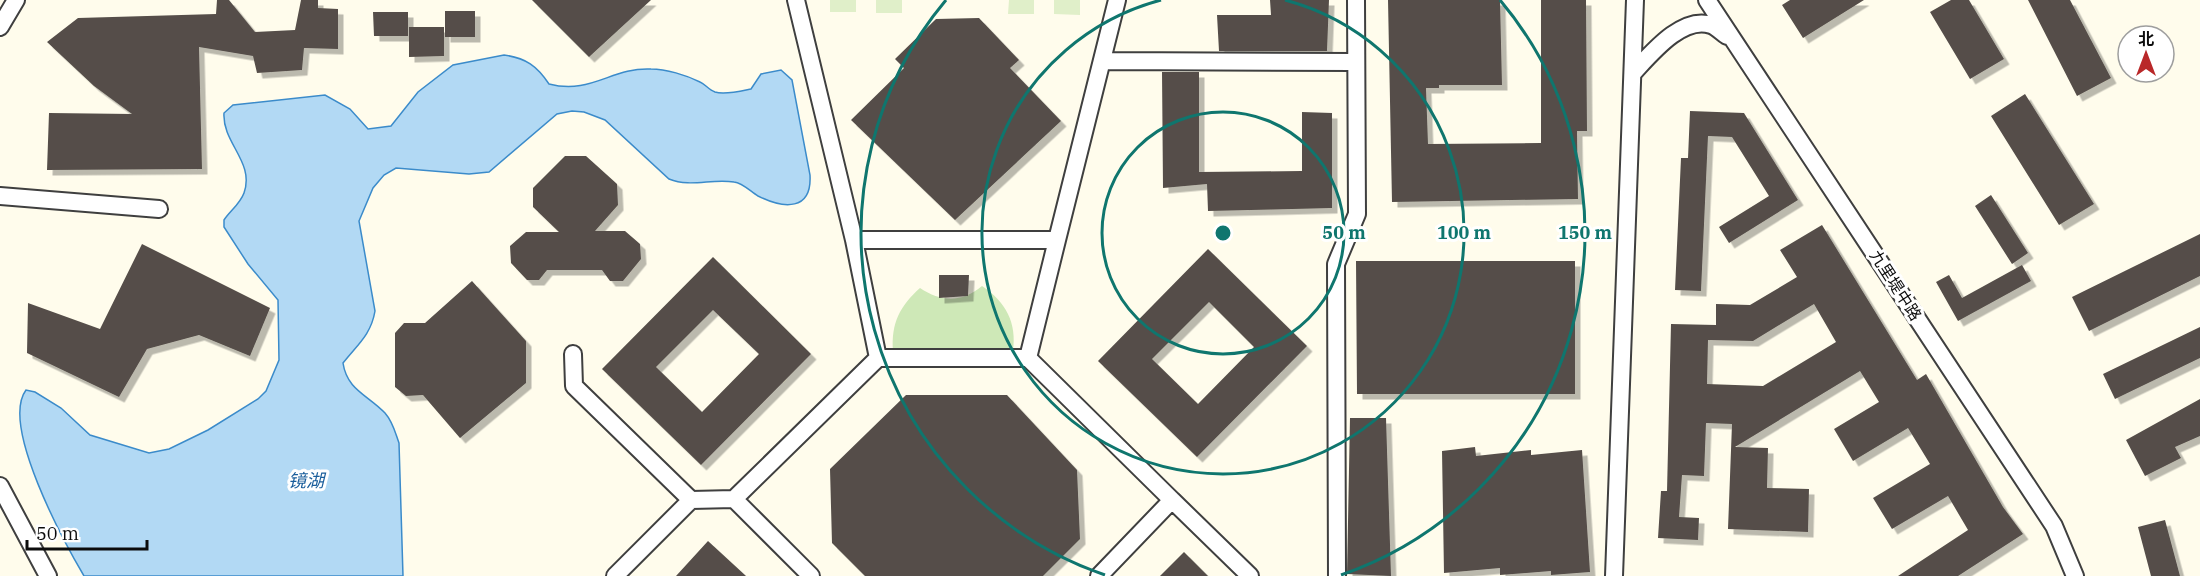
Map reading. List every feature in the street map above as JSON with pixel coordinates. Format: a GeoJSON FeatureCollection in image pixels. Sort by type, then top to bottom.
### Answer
{"type":"FeatureCollection","features":[{"type":"Feature","properties":{"kind":"street"},"geometry":{"type":"LineString","coordinates":[[0,27],[16,0]]}},
{"type":"Feature","properties":{"kind":"street"},"geometry":{"type":"LineString","coordinates":[[796,0],[854,240],[878,358]]}},
{"type":"Feature","properties":{"kind":"street"},"geometry":{"type":"LineString","coordinates":[[1028,358],[1117,0]]}},
{"type":"Feature","properties":{"kind":"street"},"geometry":{"type":"LineString","coordinates":[[1337,576],[1336,264],[1357,214],[1356,0]]}},
{"type":"Feature","properties":{"kind":"street"},"geometry":{"type":"LineString","coordinates":[[1614,576],[1635,0]]}},
{"type":"Feature","properties":{"kind":"street","name":"九里堤中路"},"geometry":{"type":"LineString","coordinates":[[1707,0],[2054,526],[2074,576]]}},
{"type":"Feature","properties":{"kind":"street"},"geometry":{"type":"LineString","coordinates":[[1633,73],[1664,40],[1691,25],[1710,25],[1738,44]]}},
{"type":"Feature","properties":{"kind":"street"},"geometry":{"type":"LineString","coordinates":[[1102,61],[1355,62]]}},
{"type":"Feature","properties":{"kind":"street"},"geometry":{"type":"LineString","coordinates":[[0,195],[159,208]]}},
{"type":"Feature","properties":{"kind":"street"},"geometry":{"type":"LineString","coordinates":[[854,240],[1057,240]]}},
{"type":"Feature","properties":{"kind":"street"},"geometry":{"type":"LineString","coordinates":[[573,354],[574,386],[691,500]]}},
{"type":"Feature","properties":{"kind":"street"},"geometry":{"type":"LineString","coordinates":[[615,576],[691,500],[734,499],[878,358],[1028,358],[1250,576]]}},
{"type":"Feature","properties":{"kind":"street"},"geometry":{"type":"LineString","coordinates":[[0,486],[48,576]]}},
{"type":"Feature","properties":{"kind":"street"},"geometry":{"type":"LineString","coordinates":[[734,499],[812,576]]}},
{"type":"Feature","properties":{"kind":"street"},"geometry":{"type":"LineString","coordinates":[[1099,576],[1172,500]]}},
{"type":"Feature","properties":{"kind":"green space"},"geometry":{"type":"Polygon","coordinates":[[[830,0],[856,0],[856,12],[830,12],[830,0]]]}},
{"type":"Feature","properties":{"kind":"green space"},"geometry":{"type":"Polygon","coordinates":[[[876,0],[902,0],[902,13],[876,13],[876,0]]]}},
{"type":"Feature","properties":{"kind":"green space"},"geometry":{"type":"Polygon","coordinates":[[[1009,0],[1034,0],[1034,14],[1008,14],[1009,0]]]}},
{"type":"Feature","properties":{"kind":"green space"},"geometry":{"type":"Polygon","coordinates":[[[1054,0],[1080,0],[1080,15],[1054,14],[1054,0]]]}},
{"type":"Feature","properties":{"kind":"green space"},"geometry":{"type":"Polygon","coordinates":[[[982,286],[998,299],[1008,314],[1013,331],[1013,351],[893,351],[895,324],[898,316],[920,288],[936,296],[951,299],[967,295],[982,286]]]}},
{"type":"Feature","properties":{"kind":"water","name":"镜湖"},"geometry":{"type":"Polygon","coordinates":[[[504,55],[519,58],[530,64],[549,84],[564,86],[589,84],[625,72],[651,69],[682,75],[702,83],[715,92],[728,93],[751,89],[761,74],[781,70],[792,80],[810,175],[806,195],[801,201],[786,205],[758,196],[734,182],[677,182],[669,179],[605,120],[584,112],[572,111],[557,114],[489,172],[469,174],[396,168],[384,175],[373,188],[359,221],[375,311],[367,333],[343,363],[345,372],[354,386],[388,416],[399,443],[403,576],[84,576],[50,511],[28,455],[21,429],[20,407],[26,390],[35,392],[61,408],[90,435],[149,453],[169,449],[208,430],[258,399],[266,391],[279,360],[278,300],[248,264],[224,227],[224,220],[242,197],[246,182],[242,162],[228,134],[224,113],[233,105],[325,95],[350,109],[368,129],[391,126],[418,92],[453,65],[504,55]]]}},
{"type":"Feature","properties":{"kind":"building"},"geometry":{"type":"Polygon","coordinates":[[[217,0],[229,0],[255,32],[295,30],[301,0],[318,0],[318,8],[338,9],[338,49],[304,48],[302,70],[257,73],[253,56],[199,47],[202,169],[47,170],[49,113],[132,114],[94,86],[47,42],[78,18],[216,14],[217,0]]]}},
{"type":"Feature","properties":{"kind":"building"},"geometry":{"type":"Polygon","coordinates":[[[532,0],[651,0],[589,57],[532,0]]]}},
{"type":"Feature","properties":{"kind":"building"},"geometry":{"type":"Polygon","coordinates":[[[1270,0],[1329,0],[1327,51],[1219,51],[1217,15],[1271,15],[1270,0]]]}},
{"type":"Feature","properties":{"kind":"building"},"geometry":{"type":"Polygon","coordinates":[[[1388,0],[1500,0],[1502,85],[1439,85],[1439,88],[1426,88],[1428,144],[1541,143],[1541,0],[1586,0],[1587,131],[1577,131],[1578,199],[1392,202],[1388,0]]]}},
{"type":"Feature","properties":{"kind":"building"},"geometry":{"type":"Polygon","coordinates":[[[1790,0],[1864,0],[1803,38],[1782,5],[1790,0]]]}},
{"type":"Feature","properties":{"kind":"building"},"geometry":{"type":"Polygon","coordinates":[[[1951,0],[1969,0],[2004,59],[1970,79],[1930,12],[1951,0]]]}},
{"type":"Feature","properties":{"kind":"building"},"geometry":{"type":"Polygon","coordinates":[[[2028,0],[2070,0],[2111,78],[2077,96],[2028,0]]]}},
{"type":"Feature","properties":{"kind":"building"},"geometry":{"type":"Polygon","coordinates":[[[445,11],[475,11],[475,37],[445,37],[445,11]]]}},
{"type":"Feature","properties":{"kind":"building"},"geometry":{"type":"Polygon","coordinates":[[[373,12],[408,12],[408,36],[374,36],[373,12]]]}},
{"type":"Feature","properties":{"kind":"building"},"geometry":{"type":"Polygon","coordinates":[[[979,18],[1019,60],[1010,68],[1061,121],[955,220],[851,120],[904,68],[895,59],[936,19],[979,18]]]}},
{"type":"Feature","properties":{"kind":"building"},"geometry":{"type":"Polygon","coordinates":[[[409,27],[444,27],[444,56],[409,57],[409,27]]]}},
{"type":"Feature","properties":{"kind":"building"},"geometry":{"type":"Polygon","coordinates":[[[1162,72],[1199,72],[1199,172],[1302,171],[1302,112],[1332,113],[1332,208],[1208,211],[1207,184],[1163,188],[1162,72]]]}},
{"type":"Feature","properties":{"kind":"building"},"geometry":{"type":"Polygon","coordinates":[[[2025,94],[2094,204],[2059,225],[1991,116],[2025,94]]]}},
{"type":"Feature","properties":{"kind":"building"},"geometry":{"type":"Polygon","coordinates":[[[1690,111],[1744,113],[1798,200],[1729,243],[1719,227],[1769,196],[1732,137],[1708,136],[1701,291],[1675,290],[1681,158],[1688,158],[1690,111]]]}},
{"type":"Feature","properties":{"kind":"building"},"geometry":{"type":"Polygon","coordinates":[[[565,156],[586,156],[617,184],[618,205],[595,231],[625,231],[640,244],[641,259],[623,281],[610,281],[602,270],[547,270],[539,280],[527,280],[511,263],[510,246],[526,232],[559,232],[533,207],[533,188],[565,156]]]}},
{"type":"Feature","properties":{"kind":"building"},"geometry":{"type":"Polygon","coordinates":[[[1991,195],[2028,253],[2012,264],[1975,206],[1991,195]]]}},
{"type":"Feature","properties":{"kind":"building"},"geometry":{"type":"Polygon","coordinates":[[[1822,225],[1917,380],[1926,374],[2003,507],[2023,534],[1958,576],[1898,576],[1968,530],[1948,496],[1892,529],[1873,498],[1930,464],[1908,428],[1853,461],[1834,429],[1879,402],[1860,371],[1735,447],[1768,448],[1767,488],[1809,489],[1808,532],[1728,529],[1732,424],[1706,423],[1704,476],[1682,475],[1679,517],[1699,518],[1698,540],[1658,538],[1661,491],[1667,491],[1671,324],[1716,325],[1716,304],[1750,305],[1797,277],[1780,250],[1822,225]],[[1814,304],[1753,341],[1708,340],[1707,384],[1763,386],[1836,342],[1814,304]]]}},
{"type":"Feature","properties":{"kind":"building"},"geometry":{"type":"Polygon","coordinates":[[[2200,234],[2200,276],[2089,331],[2072,297],[2200,234]]]}},
{"type":"Feature","properties":{"kind":"building"},"geometry":{"type":"Polygon","coordinates":[[[142,244],[270,308],[250,356],[199,335],[147,349],[119,397],[27,353],[28,303],[100,329],[142,244]]]}},
{"type":"Feature","properties":{"kind":"building"},"geometry":{"type":"Polygon","coordinates":[[[1208,249],[1307,346],[1197,457],[1098,361],[1208,249]],[[1209,302],[1152,359],[1198,404],[1254,347],[1209,302]]]}},
{"type":"Feature","properties":{"kind":"building"},"geometry":{"type":"Polygon","coordinates":[[[713,257],[811,354],[701,465],[602,369],[713,257]],[[713,310],[656,367],[702,412],[759,354],[713,310]]]}},
{"type":"Feature","properties":{"kind":"building"},"geometry":{"type":"Polygon","coordinates":[[[1356,261],[1575,261],[1575,394],[1357,394],[1356,261]]]}},
{"type":"Feature","properties":{"kind":"building"},"geometry":{"type":"Polygon","coordinates":[[[2022,265],[2031,281],[1958,321],[1936,282],[1949,275],[1962,298],[2022,265]]]}},
{"type":"Feature","properties":{"kind":"building"},"geometry":{"type":"Polygon","coordinates":[[[939,275],[969,275],[968,296],[939,298],[939,275]]]}},
{"type":"Feature","properties":{"kind":"building"},"geometry":{"type":"Polygon","coordinates":[[[472,281],[526,341],[526,383],[460,438],[423,395],[406,396],[395,387],[395,333],[404,323],[425,323],[472,281]]]}},
{"type":"Feature","properties":{"kind":"building"},"geometry":{"type":"Polygon","coordinates":[[[2200,327],[2200,358],[2115,399],[2103,374],[2200,327]]]}},
{"type":"Feature","properties":{"kind":"building"},"geometry":{"type":"Polygon","coordinates":[[[906,395],[1007,395],[1077,470],[1080,539],[1043,576],[865,576],[832,543],[830,469],[906,395]]]}},
{"type":"Feature","properties":{"kind":"building"},"geometry":{"type":"Polygon","coordinates":[[[2200,399],[2200,436],[2175,447],[2181,458],[2145,476],[2126,440],[2200,399]]]}},
{"type":"Feature","properties":{"kind":"building"},"geometry":{"type":"Polygon","coordinates":[[[1350,418],[1386,418],[1391,576],[1347,574],[1350,418]]]}},
{"type":"Feature","properties":{"kind":"building"},"geometry":{"type":"Polygon","coordinates":[[[1475,447],[1476,456],[1531,450],[1531,455],[1582,450],[1590,572],[1551,575],[1551,571],[1500,575],[1500,568],[1444,573],[1442,451],[1475,447]]]}},
{"type":"Feature","properties":{"kind":"building"},"geometry":{"type":"Polygon","coordinates":[[[2165,520],[2180,576],[2151,576],[2138,527],[2165,520]]]}},
{"type":"Feature","properties":{"kind":"building"},"geometry":{"type":"Polygon","coordinates":[[[708,541],[746,576],[676,576],[708,541]]]}},
{"type":"Feature","properties":{"kind":"building"},"geometry":{"type":"Polygon","coordinates":[[[1184,552],[1208,576],[1160,576],[1184,552]]]}}]}
